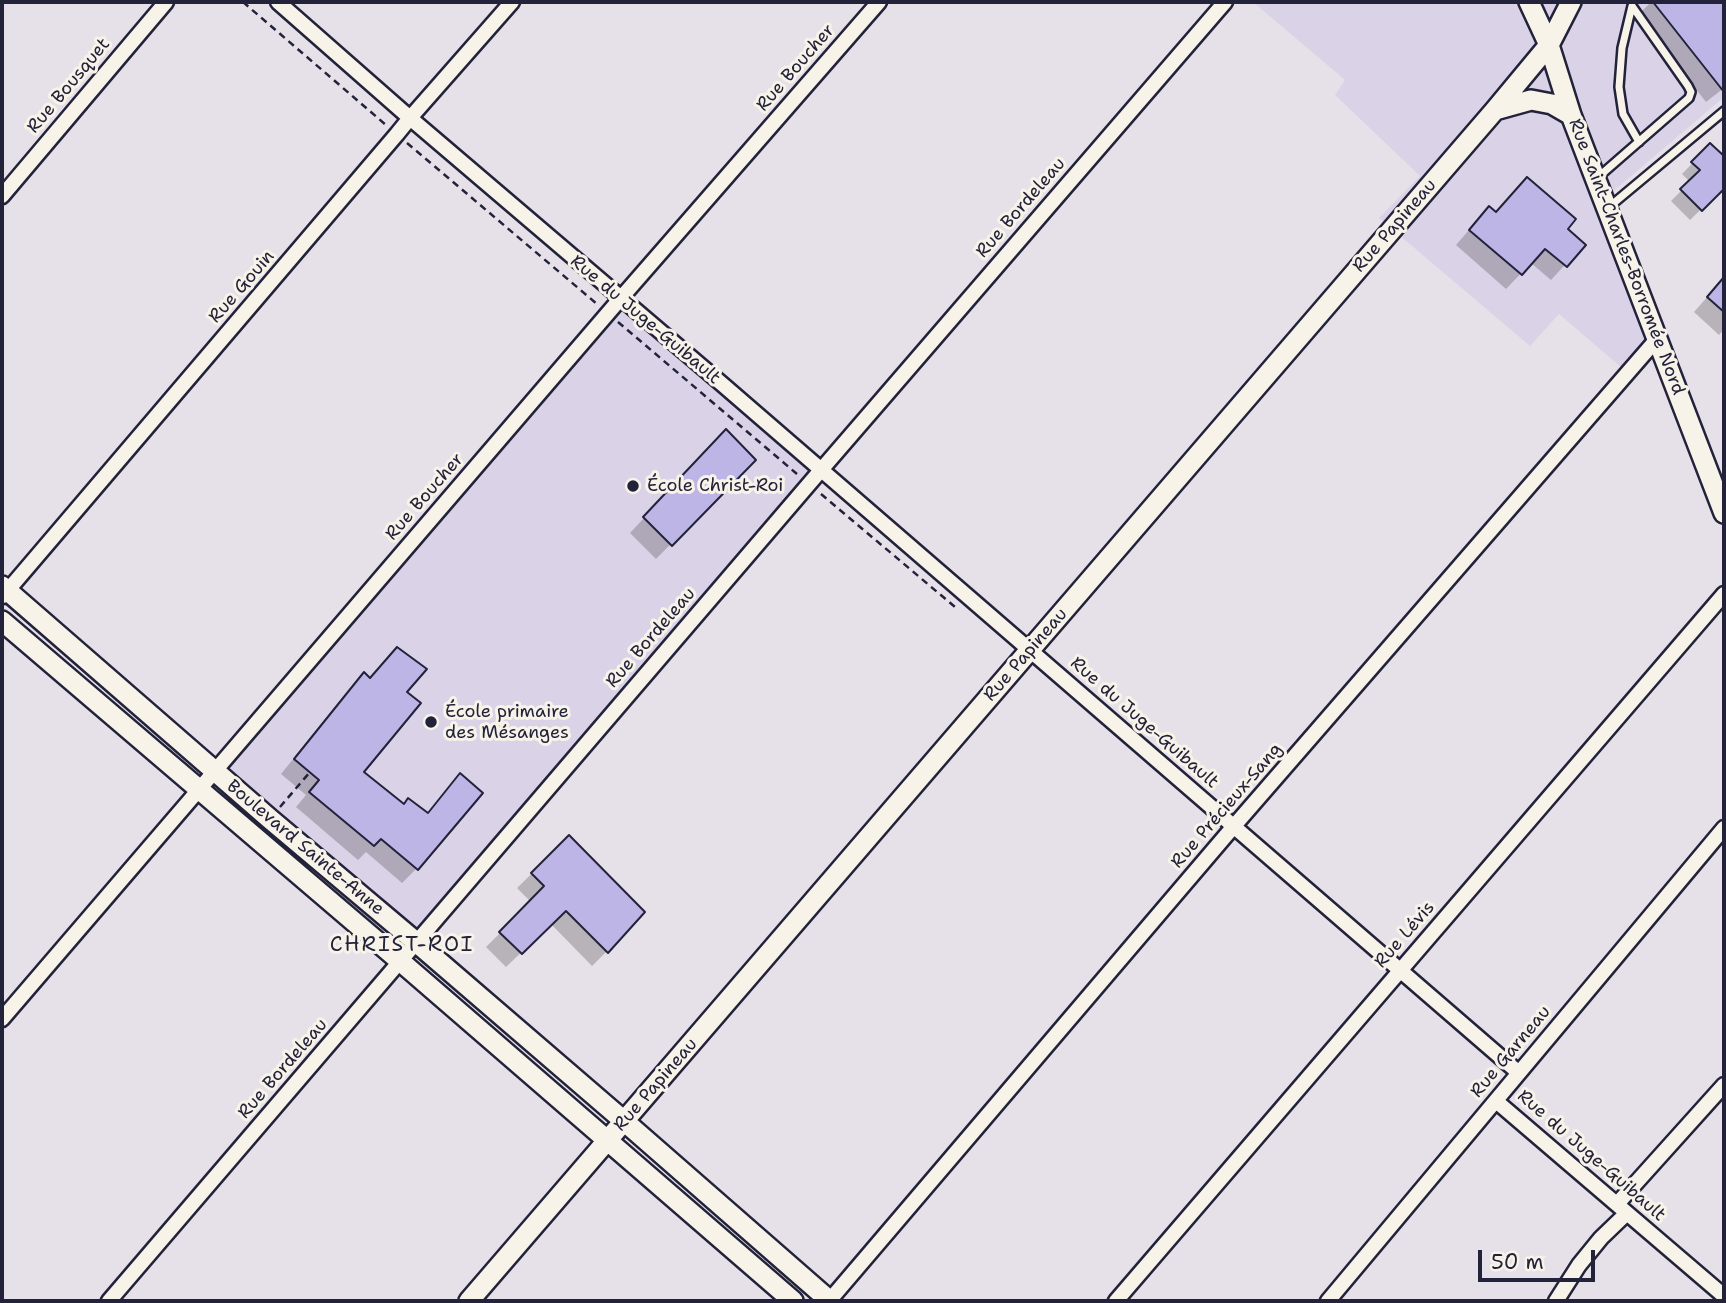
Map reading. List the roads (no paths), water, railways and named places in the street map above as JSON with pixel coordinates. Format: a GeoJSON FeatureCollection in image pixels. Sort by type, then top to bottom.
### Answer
{"type":"FeatureCollection","features":[{"type":"Feature","properties":{"kind":"street","name":"Rue Bousquet"},"geometry":{"type":"LineString","coordinates":[[2,196],[166,2]]}},
{"type":"Feature","properties":{"kind":"street","name":"Rue du Juge-Guibault"},"geometry":{"type":"LineString","coordinates":[[278,2],[1519,1073]]}},
{"type":"Feature","properties":{"kind":"street","name":"Rue Gouin"},"geometry":{"type":"LineString","coordinates":[[4,591],[512,2]]}},
{"type":"Feature","properties":{"kind":"street","name":"Rue Boucher"},"geometry":{"type":"LineString","coordinates":[[2,1018],[879,2]]}},
{"type":"Feature","properties":{"kind":"street","name":"Rue Bordeleau"},"geometry":{"type":"LineString","coordinates":[[109,1301],[1225,2]]}},
{"type":"Feature","properties":{"kind":"street","name":"Rue Saint-Charles-Borromée Nord"},"geometry":{"type":"LineString","coordinates":[[1529,2],[1549,46],[1571,115],[1724,513]]}},
{"type":"Feature","properties":{"kind":"street","name":"Rue Papineau"},"geometry":{"type":"LineString","coordinates":[[469,1301],[1495,110],[1549,46],[1571,2]]}},
{"type":"Feature","properties":{"kind":"street"},"geometry":{"type":"LineString","coordinates":[[1495,110],[1531,100],[1552,104],[1571,115]]}},
{"type":"Feature","properties":{"kind":"street","name":"Rue Précieux-Sang"},"geometry":{"type":"LineString","coordinates":[[829,1301],[1234,826],[1657,339]]}},
{"type":"Feature","properties":{"kind":"street","name":"Boulevard Sainte-Anne"},"geometry":{"type":"LineString","coordinates":[[4,591],[624,1121],[829,1301]]}},
{"type":"Feature","properties":{"kind":"street","name":"Rue Lévis"},"geometry":{"type":"LineString","coordinates":[[1115,1301],[1724,594]]}},
{"type":"Feature","properties":{"kind":"street","name":"Boulevard Sainte-Anne"},"geometry":{"type":"LineString","coordinates":[[2,621],[793,1301]]}},
{"type":"Feature","properties":{"kind":"street","name":"Rue Garneau"},"geometry":{"type":"LineString","coordinates":[[1328,1301],[1724,828]]}},
{"type":"Feature","properties":{"kind":"street"},"geometry":{"type":"LineString","coordinates":[[1556,1301],[1578,1265],[1622,1208],[1724,1085]]}},
{"type":"Feature","properties":{"kind":"street","name":"Rue du Juge-Guibault"},"geometry":{"type":"LineString","coordinates":[[1496,1101],[1724,1296]]}},
{"type":"Feature","properties":{"kind":"lane"},"geometry":{"type":"LineString","coordinates":[[1634,4],[1622,48],[1619,87],[1623,114],[1639,142]]}},
{"type":"Feature","properties":{"kind":"lane"},"geometry":{"type":"LineString","coordinates":[[1595,179],[1689,98],[1691,92],[1634,4]]}},
{"type":"Feature","properties":{"kind":"lane"},"geometry":{"type":"LineString","coordinates":[[1607,209],[1724,111]]}},
{"type":"Feature","properties":{"kind":"place","name":"École Christ-Roi"},"geometry":{"type":"Point","coordinates":[633,486]}},
{"type":"Feature","properties":{"kind":"place","name":"École primaire des Mésanges"},"geometry":{"type":"Point","coordinates":[431,722]}},
{"type":"Feature","properties":{"kind":"district","name":"CHRIST-ROI"},"geometry":{"type":"Point","coordinates":[402,946]}}]}
